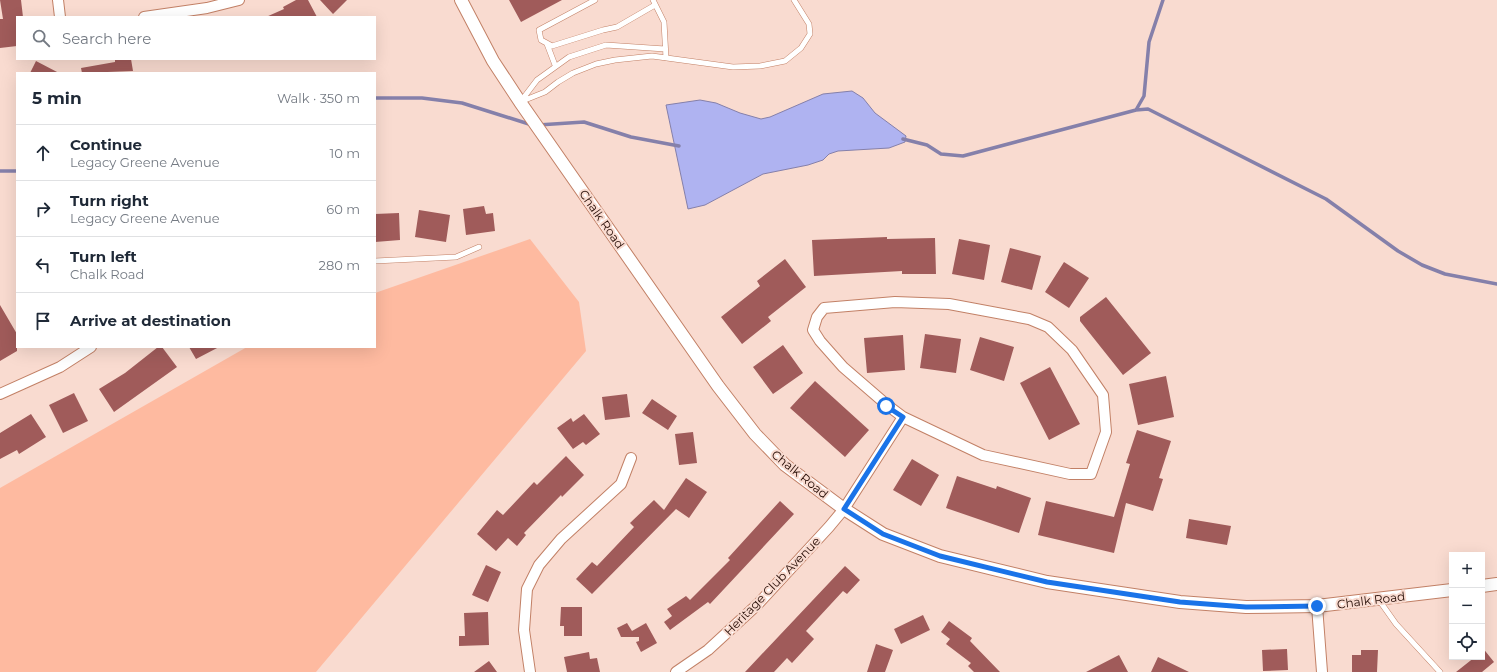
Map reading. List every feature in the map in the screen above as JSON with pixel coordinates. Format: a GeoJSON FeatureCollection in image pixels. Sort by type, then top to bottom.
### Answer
{"type":"FeatureCollection","features":[{"type":"Feature","properties":{"kind":"street"},"geometry":{"type":"LineString","coordinates":[[58,0],[60,16]]}},
{"type":"Feature","properties":{"kind":"street"},"geometry":{"type":"LineString","coordinates":[[151,16],[207,8],[239,0]]}},
{"type":"Feature","properties":{"kind":"street","name":"Chalk Road"},"geometry":{"type":"LineString","coordinates":[[461,0],[493,61],[520,102],[718,386],[755,434],[785,465],[844,509],[883,534],[940,556],[1047,582],[1180,602],[1246,607],[1317,606],[1449,590]]}},
{"type":"Feature","properties":{"kind":"street"},"geometry":{"type":"LineString","coordinates":[[895,302],[949,304],[1028,319],[1048,327],[1072,350],[1103,395],[1106,432],[1092,474],[1070,474],[983,455],[903,417],[886,406],[843,367],[820,341],[813,330],[817,317],[824,308],[895,302]]}},
{"type":"Feature","properties":{"kind":"street"},"geometry":{"type":"LineString","coordinates":[[0,394],[60,367],[89,348]]}},
{"type":"Feature","properties":{"kind":"street","name":"Heritage Club Avenue"},"geometry":{"type":"LineString","coordinates":[[676,672],[708,650],[758,604],[844,509],[903,417]]}},
{"type":"Feature","properties":{"kind":"street"},"geometry":{"type":"LineString","coordinates":[[530,672],[524,630],[527,589],[539,565],[561,539],[621,484],[631,458]]}},
{"type":"Feature","properties":{"kind":"street"},"geometry":{"type":"LineString","coordinates":[[1485,586],[1497,584]]}},
{"type":"Feature","properties":{"kind":"street"},"geometry":{"type":"LineString","coordinates":[[1317,606],[1322,672]]}},
{"type":"Feature","properties":{"kind":"lane"},"geometry":{"type":"LineString","coordinates":[[595,0],[539,30],[541,40],[552,46],[617,27],[654,3],[664,22],[666,58]]}},
{"type":"Feature","properties":{"kind":"lane"},"geometry":{"type":"LineString","coordinates":[[520,102],[545,92],[573,72],[596,64],[652,56],[733,67],[760,66],[785,61],[800,48],[810,34],[809,24],[794,0]]}},
{"type":"Feature","properties":{"kind":"lane"},"geometry":{"type":"LineString","coordinates":[[547,44],[555,65]]}},
{"type":"Feature","properties":{"kind":"lane"},"geometry":{"type":"LineString","coordinates":[[520,102],[537,80],[555,65],[569,57],[606,45],[665,49]]}},
{"type":"Feature","properties":{"kind":"lane"},"geometry":{"type":"LineString","coordinates":[[376,261],[456,257],[479,247]]}},
{"type":"Feature","properties":{"kind":"lane"},"geometry":{"type":"LineString","coordinates":[[1378,599],[1396,624],[1440,672]]}},
{"type":"Feature","properties":{"kind":"shaded area"},"geometry":{"type":"Polygon","coordinates":[[[530,239],[579,302],[586,351],[316,672],[0,672],[0,488],[245,348],[376,348],[376,293],[530,239]]]}},
{"type":"Feature","properties":{"kind":"water"},"geometry":{"type":"Polygon","coordinates":[[[852,91],[863,98],[875,113],[906,136],[905,142],[889,148],[838,151],[829,154],[823,160],[808,165],[763,174],[705,205],[688,209],[666,105],[700,100],[716,103],[740,113],[761,119],[770,117],[823,94],[852,91]]]}},
{"type":"Feature","properties":{"kind":"building"},"geometry":{"type":"Polygon","coordinates":[[[0,0],[21,0],[23,16],[16,16],[16,46],[0,48],[0,19],[3,19],[0,0]]]}},
{"type":"Feature","properties":{"kind":"building"},"geometry":{"type":"Polygon","coordinates":[[[296,0],[308,0],[316,16],[268,16],[284,9],[283,7],[296,0]]]}},
{"type":"Feature","properties":{"kind":"building"},"geometry":{"type":"Polygon","coordinates":[[[320,0],[347,0],[333,14],[320,0]]]}},
{"type":"Feature","properties":{"kind":"building"},"geometry":{"type":"Polygon","coordinates":[[[509,0],[562,0],[521,22],[509,0]]]}},
{"type":"Feature","properties":{"kind":"building"},"geometry":{"type":"Polygon","coordinates":[[[115,60],[131,60],[133,71],[82,72],[81,68],[115,62],[115,60]]]}},
{"type":"Feature","properties":{"kind":"building"},"geometry":{"type":"Polygon","coordinates":[[[36,61],[57,72],[30,72],[36,61]]]}},
{"type":"Feature","properties":{"kind":"building"},"geometry":{"type":"Polygon","coordinates":[[[484,206],[486,214],[493,213],[495,231],[466,235],[463,209],[484,206]]]}},
{"type":"Feature","properties":{"kind":"building"},"geometry":{"type":"Polygon","coordinates":[[[419,210],[450,215],[446,242],[415,237],[419,210]]]}},
{"type":"Feature","properties":{"kind":"building"},"geometry":{"type":"Polygon","coordinates":[[[399,213],[400,240],[376,242],[376,214],[399,213]]]}},
{"type":"Feature","properties":{"kind":"building"},"geometry":{"type":"Polygon","coordinates":[[[887,237],[887,239],[935,238],[936,274],[902,274],[902,271],[814,276],[812,240],[887,237]]]}},
{"type":"Feature","properties":{"kind":"building"},"geometry":{"type":"Polygon","coordinates":[[[959,239],[990,245],[984,280],[952,274],[959,239]]]}},
{"type":"Feature","properties":{"kind":"building"},"geometry":{"type":"Polygon","coordinates":[[[1010,248],[1041,256],[1032,290],[1001,282],[1010,248]]]}},
{"type":"Feature","properties":{"kind":"building"},"geometry":{"type":"Polygon","coordinates":[[[785,259],[806,287],[768,317],[771,321],[742,344],[721,317],[760,286],[757,281],[785,259]]]}},
{"type":"Feature","properties":{"kind":"building"},"geometry":{"type":"Polygon","coordinates":[[[1064,262],[1089,278],[1069,308],[1045,292],[1064,262]]]}},
{"type":"Feature","properties":{"kind":"building"},"geometry":{"type":"Polygon","coordinates":[[[1106,297],[1151,353],[1123,375],[1080,321],[1080,317],[1106,297]]]}},
{"type":"Feature","properties":{"kind":"building"},"geometry":{"type":"Polygon","coordinates":[[[0,305],[16,332],[17,351],[0,361],[0,305]]]}},
{"type":"Feature","properties":{"kind":"building"},"geometry":{"type":"Polygon","coordinates":[[[925,334],[961,339],[956,373],[920,368],[925,334]]]}},
{"type":"Feature","properties":{"kind":"building"},"geometry":{"type":"Polygon","coordinates":[[[903,335],[905,370],[867,373],[864,338],[903,335]]]}},
{"type":"Feature","properties":{"kind":"building"},"geometry":{"type":"Polygon","coordinates":[[[980,337],[1014,347],[1004,381],[970,370],[980,337]]]}},
{"type":"Feature","properties":{"kind":"building"},"geometry":{"type":"Polygon","coordinates":[[[783,345],[803,373],[773,394],[753,367],[783,345]]]}},
{"type":"Feature","properties":{"kind":"building"},"geometry":{"type":"Polygon","coordinates":[[[157,348],[163,348],[177,367],[114,412],[99,389],[125,373],[157,348]]]}},
{"type":"Feature","properties":{"kind":"building"},"geometry":{"type":"Polygon","coordinates":[[[190,348],[217,348],[196,359],[190,348]]]}},
{"type":"Feature","properties":{"kind":"building"},"geometry":{"type":"Polygon","coordinates":[[[1050,367],[1080,424],[1049,440],[1020,383],[1050,367]]]}},
{"type":"Feature","properties":{"kind":"building"},"geometry":{"type":"Polygon","coordinates":[[[1166,376],[1174,417],[1138,425],[1129,384],[1166,376]]]}},
{"type":"Feature","properties":{"kind":"building"},"geometry":{"type":"Polygon","coordinates":[[[815,381],[869,430],[845,457],[790,408],[815,381]]]}},
{"type":"Feature","properties":{"kind":"building"},"geometry":{"type":"Polygon","coordinates":[[[74,393],[88,421],[63,433],[49,405],[74,393]]]}},
{"type":"Feature","properties":{"kind":"building"},"geometry":{"type":"Polygon","coordinates":[[[627,394],[630,417],[605,420],[602,397],[627,394]]]}},
{"type":"Feature","properties":{"kind":"building"},"geometry":{"type":"Polygon","coordinates":[[[652,399],[677,416],[668,430],[642,413],[652,399]]]}},
{"type":"Feature","properties":{"kind":"building"},"geometry":{"type":"Polygon","coordinates":[[[31,414],[46,437],[19,454],[17,450],[0,459],[0,433],[31,414]]]}},
{"type":"Feature","properties":{"kind":"building"},"geometry":{"type":"Polygon","coordinates":[[[584,414],[600,434],[586,445],[583,442],[573,449],[557,428],[571,418],[573,422],[584,414]]]}},
{"type":"Feature","properties":{"kind":"building"},"geometry":{"type":"Polygon","coordinates":[[[1137,430],[1171,441],[1159,478],[1163,479],[1153,511],[1126,503],[1114,553],[1038,535],[1046,501],[1114,517],[1130,464],[1126,463],[1137,430]]]}},
{"type":"Feature","properties":{"kind":"building"},"geometry":{"type":"Polygon","coordinates":[[[693,432],[697,463],[679,465],[675,434],[693,432]]]}},
{"type":"Feature","properties":{"kind":"building"},"geometry":{"type":"Polygon","coordinates":[[[566,456],[584,475],[562,497],[561,495],[524,533],[526,535],[517,546],[508,538],[496,551],[477,534],[497,510],[503,515],[534,482],[537,485],[566,456]]]}},
{"type":"Feature","properties":{"kind":"building"},"geometry":{"type":"Polygon","coordinates":[[[912,459],[939,475],[921,506],[893,490],[912,459]]]}},
{"type":"Feature","properties":{"kind":"building"},"geometry":{"type":"Polygon","coordinates":[[[957,476],[996,489],[997,486],[1031,498],[1019,533],[946,508],[957,476]]]}},
{"type":"Feature","properties":{"kind":"building"},"geometry":{"type":"Polygon","coordinates":[[[686,478],[707,492],[689,518],[676,509],[592,594],[576,579],[592,562],[597,566],[634,527],[630,523],[654,500],[664,510],[686,478]]]}},
{"type":"Feature","properties":{"kind":"building"},"geometry":{"type":"Polygon","coordinates":[[[780,501],[794,514],[710,604],[708,602],[670,630],[664,622],[672,616],[667,609],[686,596],[690,600],[730,560],[728,558],[780,501]]]}},
{"type":"Feature","properties":{"kind":"building"},"geometry":{"type":"Polygon","coordinates":[[[1189,519],[1231,526],[1227,545],[1186,538],[1189,519]]]}},
{"type":"Feature","properties":{"kind":"building"},"geometry":{"type":"Polygon","coordinates":[[[486,565],[501,572],[488,602],[472,595],[486,565]]]}},
{"type":"Feature","properties":{"kind":"building"},"geometry":{"type":"Polygon","coordinates":[[[845,566],[860,580],[847,594],[843,591],[806,631],[814,639],[792,663],[787,658],[774,672],[745,672],[845,566]]]}},
{"type":"Feature","properties":{"kind":"building"},"geometry":{"type":"Polygon","coordinates":[[[561,607],[582,607],[582,636],[564,636],[564,626],[560,626],[561,607]]]}},
{"type":"Feature","properties":{"kind":"building"},"geometry":{"type":"Polygon","coordinates":[[[488,612],[489,645],[459,646],[459,636],[465,636],[464,613],[488,612]]]}},
{"type":"Feature","properties":{"kind":"building"},"geometry":{"type":"Polygon","coordinates":[[[923,615],[930,630],[901,644],[894,629],[923,615]]]}},
{"type":"Feature","properties":{"kind":"building"},"geometry":{"type":"Polygon","coordinates":[[[949,621],[972,638],[970,641],[1000,672],[974,672],[968,666],[971,663],[946,644],[950,639],[941,632],[949,621]]]}},
{"type":"Feature","properties":{"kind":"building"},"geometry":{"type":"Polygon","coordinates":[[[627,623],[632,631],[646,623],[657,643],[641,652],[636,642],[639,641],[639,637],[621,637],[617,628],[627,623]]]}},
{"type":"Feature","properties":{"kind":"building"},"geometry":{"type":"Polygon","coordinates":[[[876,644],[893,650],[885,672],[867,672],[876,644]]]}},
{"type":"Feature","properties":{"kind":"building"},"geometry":{"type":"Polygon","coordinates":[[[1287,649],[1288,670],[1263,671],[1262,650],[1287,649]]]}},
{"type":"Feature","properties":{"kind":"building"},"geometry":{"type":"Polygon","coordinates":[[[1361,650],[1378,650],[1377,672],[1352,672],[1352,655],[1361,655],[1361,650]]]}},
{"type":"Feature","properties":{"kind":"building"},"geometry":{"type":"Polygon","coordinates":[[[1485,651],[1494,662],[1482,672],[1456,672],[1471,660],[1485,660],[1485,651]]]}},
{"type":"Feature","properties":{"kind":"building"},"geometry":{"type":"Polygon","coordinates":[[[589,652],[590,659],[597,658],[600,672],[567,672],[564,657],[589,652]]]}},
{"type":"Feature","properties":{"kind":"building"},"geometry":{"type":"Polygon","coordinates":[[[1119,655],[1128,672],[1086,672],[1119,655]]]}},
{"type":"Feature","properties":{"kind":"building"},"geometry":{"type":"Polygon","coordinates":[[[1158,657],[1189,672],[1151,672],[1158,657]]]}},
{"type":"Feature","properties":{"kind":"building"},"geometry":{"type":"Polygon","coordinates":[[[489,661],[497,672],[474,672],[489,661]]]}},
{"type":"Feature","properties":{"kind":"waterway"},"geometry":{"type":"LineString","coordinates":[[1136,110],[1144,96],[1149,42],[1163,0]]}},
{"type":"Feature","properties":{"kind":"waterway"},"geometry":{"type":"LineString","coordinates":[[376,98],[422,98],[462,103],[532,125]]}},
{"type":"Feature","properties":{"kind":"waterway"},"geometry":{"type":"LineString","coordinates":[[903,139],[927,145],[941,154],[963,156],[1136,110],[1148,109],[1326,199],[1398,251],[1422,265],[1445,274],[1497,284]]}},
{"type":"Feature","properties":{"kind":"waterway"},"geometry":{"type":"LineString","coordinates":[[538,125],[584,122],[631,137],[679,146]]}},
{"type":"Feature","properties":{"kind":"waterway"},"geometry":{"type":"LineString","coordinates":[[0,171],[16,171]]}},
{"type":"Feature","properties":{"kind":"route"},"geometry":{"type":"LineString","coordinates":[[886,406],[903,417],[844,509],[883,534],[940,556],[1047,582],[1180,602],[1246,607],[1317,606]]}}]}
